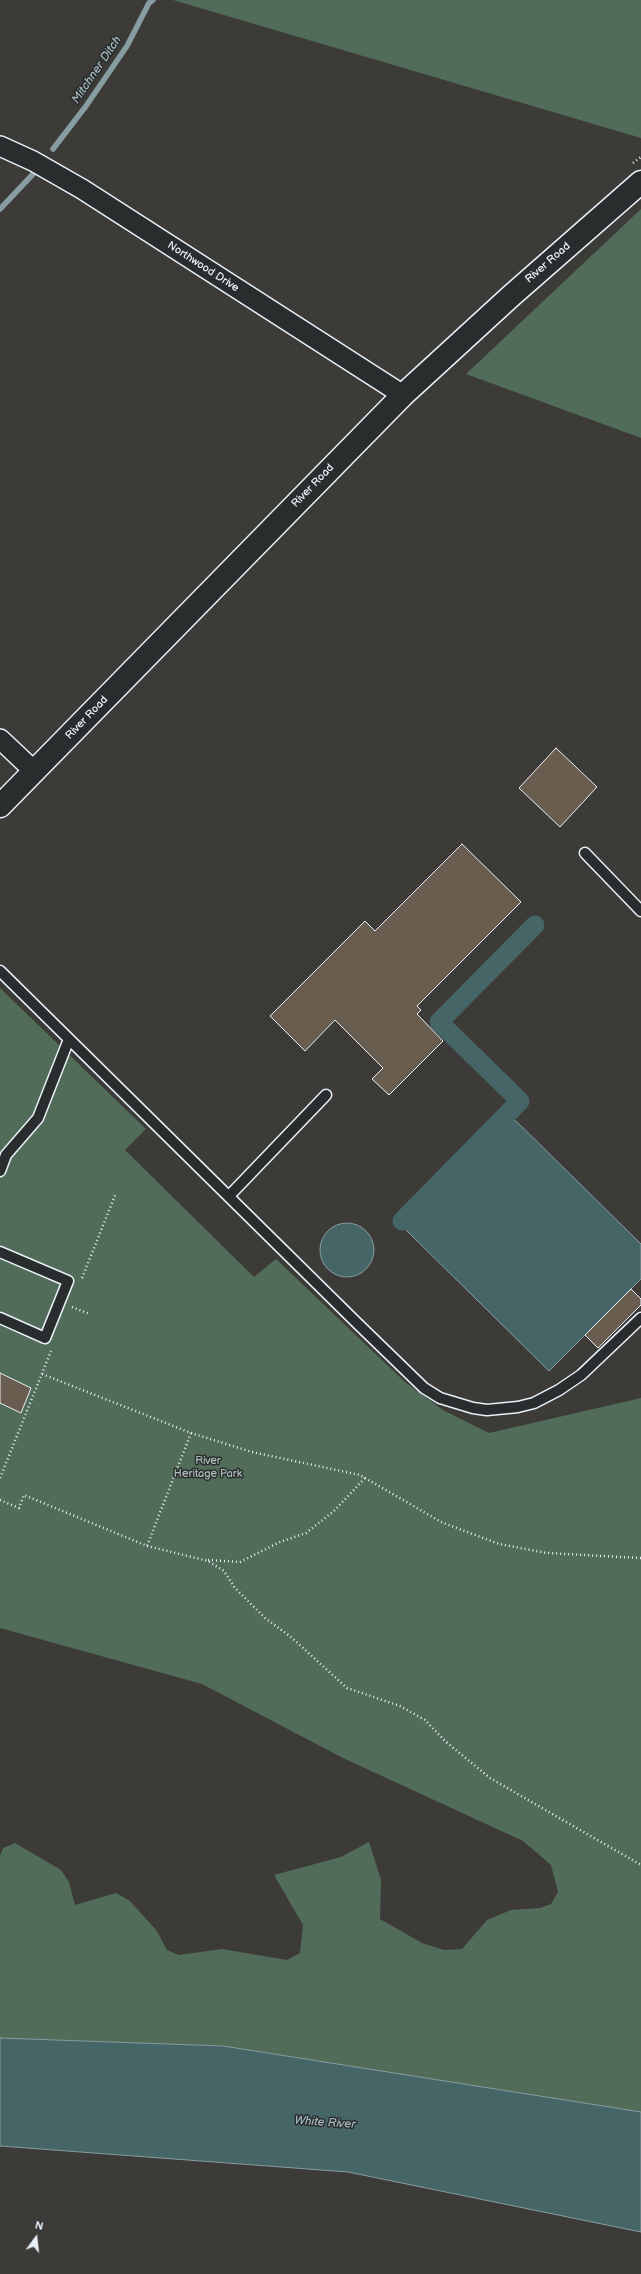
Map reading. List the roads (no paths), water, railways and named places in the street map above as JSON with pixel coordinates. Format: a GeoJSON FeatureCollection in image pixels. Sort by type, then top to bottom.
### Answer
{"type":"FeatureCollection","features":[{"type":"Feature","properties":{"kind":"street","name":"Northwood Drive"},"geometry":{"type":"LineString","coordinates":[[0,146],[33,161],[82,189],[403,395]]}},
{"type":"Feature","properties":{"kind":"street","name":"River Road"},"geometry":{"type":"LineString","coordinates":[[0,806],[403,395],[511,296],[641,182]]}},
{"type":"Feature","properties":{"kind":"street"},"geometry":{"type":"LineString","coordinates":[[0,739],[34,771]]}},
{"type":"Feature","properties":{"kind":"lane"},"geometry":{"type":"LineString","coordinates":[[585,852],[641,911]]}},
{"type":"Feature","properties":{"kind":"lane"},"geometry":{"type":"LineString","coordinates":[[0,971],[424,1388],[440,1398],[461,1405],[487,1410],[518,1407],[534,1402],[559,1390],[581,1375],[641,1318]]}},
{"type":"Feature","properties":{"kind":"lane"},"geometry":{"type":"LineString","coordinates":[[0,1171],[6,1155],[38,1118],[69,1039]]}},
{"type":"Feature","properties":{"kind":"lane"},"geometry":{"type":"LineString","coordinates":[[229,1196],[326,1095]]}},
{"type":"Feature","properties":{"kind":"lane"},"geometry":{"type":"LineString","coordinates":[[0,1252],[68,1281],[45,1338],[0,1318]]}},
{"type":"Feature","properties":{"kind":"water"},"geometry":{"type":"Polygon","coordinates":[[[512,1117],[641,1244],[641,1279],[549,1371],[403,1227],[512,1117]]]}},
{"type":"Feature","properties":{"kind":"water"},"geometry":{"type":"Polygon","coordinates":[[[347,1223],[357,1225],[366,1231],[372,1240],[374,1250],[372,1260],[366,1269],[357,1275],[347,1277],[337,1275],[328,1269],[322,1260],[320,1250],[322,1240],[328,1231],[337,1225],[347,1223]]]}},
{"type":"Feature","properties":{"kind":"water","name":"White River"},"geometry":{"type":"Polygon","coordinates":[[[0,2038],[223,2046],[641,2112],[641,2232],[348,2172],[0,2146],[0,2038]]]}},
{"type":"Feature","properties":{"kind":"waterway","name":"Mitchner Ditch"},"geometry":{"type":"LineString","coordinates":[[53,149],[86,106],[127,46],[149,3],[153,0]]}},
{"type":"Feature","properties":{"kind":"waterway","name":"Mitchner Ditch"},"geometry":{"type":"LineString","coordinates":[[0,209],[34,173]]}},
{"type":"Feature","properties":{"kind":"waterway"},"geometry":{"type":"LineString","coordinates":[[402,1221],[520,1101],[439,1022],[535,925]]}},
{"type":"Feature","properties":{"kind":"park label","name":"River Heritage Park"},"geometry":{"type":"Point","coordinates":[208,1467]}}]}
